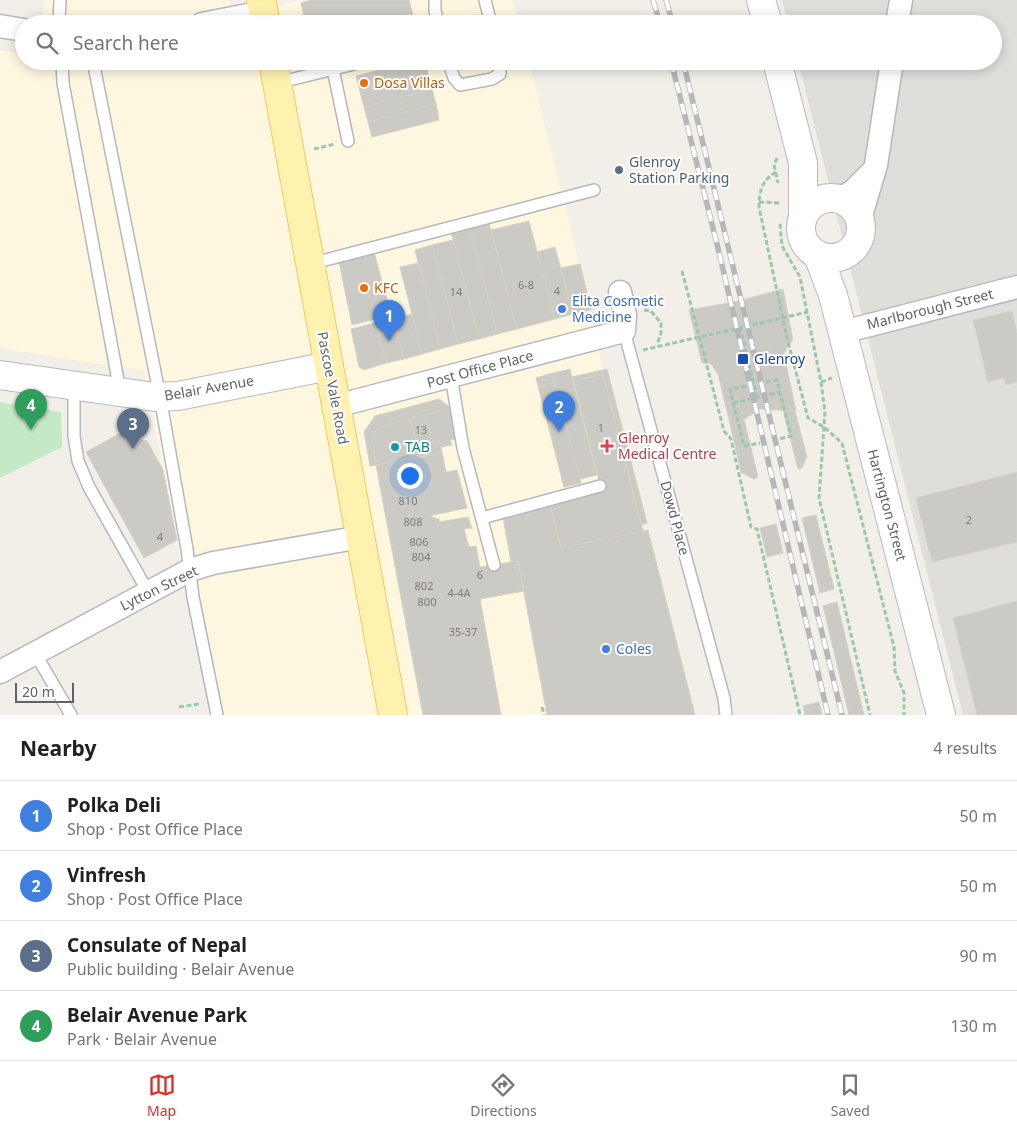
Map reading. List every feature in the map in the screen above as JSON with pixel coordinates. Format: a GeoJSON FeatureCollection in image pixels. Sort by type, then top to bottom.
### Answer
{"type":"FeatureCollection","features":[{"type":"Feature","properties":{"kind":"main road","name":"Pascoe Vale Road"},"geometry":{"type":"LineString","coordinates":[[275,72],[393,715]]}},
{"type":"Feature","properties":{"kind":"street"},"geometry":{"type":"LineString","coordinates":[[762,0],[766,15]]}},
{"type":"Feature","properties":{"kind":"street"},"geometry":{"type":"LineString","coordinates":[[898,15],[901,0]]}},
{"type":"Feature","properties":{"kind":"street"},"geometry":{"type":"LineString","coordinates":[[248,15],[264,12]]}},
{"type":"Feature","properties":{"kind":"street"},"geometry":{"type":"LineString","coordinates":[[0,26],[15,28]]}},
{"type":"Feature","properties":{"kind":"street"},"geometry":{"type":"LineString","coordinates":[[778,70],[791,158],[786,212],[810,250],[827,258],[846,254],[859,239],[861,230],[860,220],[877,161],[891,70]]}},
{"type":"Feature","properties":{"kind":"street"},"geometry":{"type":"LineString","coordinates":[[791,158],[824,193],[849,203],[860,220]]}},
{"type":"Feature","properties":{"kind":"street"},"geometry":{"type":"LineString","coordinates":[[786,212],[853,191],[872,173],[877,161]]}},
{"type":"Feature","properties":{"kind":"street","name":"Hartington Street"},"geometry":{"type":"LineString","coordinates":[[833,295],[839,266],[846,254]]}},
{"type":"Feature","properties":{"kind":"street","name":"Hartington Street"},"geometry":{"type":"LineString","coordinates":[[818,255],[833,295],[843,332],[941,715]]}},
{"type":"Feature","properties":{"kind":"street","name":"Marlborough Street"},"geometry":{"type":"LineString","coordinates":[[843,332],[1017,287]]}},
{"type":"Feature","properties":{"kind":"street","name":"Dowd Place"},"geometry":{"type":"LineString","coordinates":[[621,300],[624,331]]}},
{"type":"Feature","properties":{"kind":"street","name":"Post Office Place"},"geometry":{"type":"LineString","coordinates":[[336,406],[624,331]]}},
{"type":"Feature","properties":{"kind":"street","name":"Belair Avenue"},"geometry":{"type":"LineString","coordinates":[[0,375],[121,393],[178,396],[329,366]]}},
{"type":"Feature","properties":{"kind":"street","name":"Lytton Street"},"geometry":{"type":"LineString","coordinates":[[0,672],[190,570],[213,563],[361,537]]}},
{"type":"Feature","properties":{"kind":"lane"},"geometry":{"type":"LineString","coordinates":[[60,0],[60,15]]}},
{"type":"Feature","properties":{"kind":"lane"},"geometry":{"type":"LineString","coordinates":[[435,0],[435,15]]}},
{"type":"Feature","properties":{"kind":"lane"},"geometry":{"type":"LineString","coordinates":[[485,0],[489,15]]}},
{"type":"Feature","properties":{"kind":"lane"},"geometry":{"type":"LineString","coordinates":[[62,70],[63,83],[121,393]]}},
{"type":"Feature","properties":{"kind":"lane"},"geometry":{"type":"LineString","coordinates":[[95,70],[160,396],[217,715]]}},
{"type":"Feature","properties":{"kind":"lane"},"geometry":{"type":"LineString","coordinates":[[275,72],[314,70]]}},
{"type":"Feature","properties":{"kind":"lane"},"geometry":{"type":"LineString","coordinates":[[333,70],[348,141]]}},
{"type":"Feature","properties":{"kind":"lane"},"geometry":{"type":"LineString","coordinates":[[451,70],[454,78],[460,85],[468,85],[492,79],[500,74],[500,70]]}},
{"type":"Feature","properties":{"kind":"lane"},"geometry":{"type":"LineString","coordinates":[[310,264],[594,190]]}},
{"type":"Feature","properties":{"kind":"lane","name":"Dowd Place"},"geometry":{"type":"LineString","coordinates":[[624,331],[724,698],[726,715]]}},
{"type":"Feature","properties":{"kind":"lane"},"geometry":{"type":"LineString","coordinates":[[451,376],[463,448],[494,565]]}},
{"type":"Feature","properties":{"kind":"lane"},"geometry":{"type":"LineString","coordinates":[[74,386],[74,436],[78,461],[88,487],[148,592]]}},
{"type":"Feature","properties":{"kind":"lane"},"geometry":{"type":"LineString","coordinates":[[482,518],[600,486]]}},
{"type":"Feature","properties":{"kind":"lane"},"geometry":{"type":"LineString","coordinates":[[35,653],[71,715]]}},
{"type":"Feature","properties":{"kind":"path"},"geometry":{"type":"LineString","coordinates":[[779,188],[774,165],[791,158]]}},
{"type":"Feature","properties":{"kind":"path"},"geometry":{"type":"LineString","coordinates":[[776,172],[767,177],[761,187],[759,202],[804,410],[814,423],[824,427],[842,443],[894,647],[895,671],[904,693],[904,715]]}},
{"type":"Feature","properties":{"kind":"path"},"geometry":{"type":"LineString","coordinates":[[781,195],[786,212],[782,246],[800,276],[825,412],[819,498],[870,715]]}},
{"type":"Feature","properties":{"kind":"path"},"geometry":{"type":"LineString","coordinates":[[759,202],[786,212]]}},
{"type":"Feature","properties":{"kind":"path"},"geometry":{"type":"LineString","coordinates":[[682,271],[724,431],[730,439],[751,527],[757,530],[800,715]]}},
{"type":"Feature","properties":{"kind":"path"},"geometry":{"type":"LineString","coordinates":[[621,300],[651,311],[661,323],[661,333],[657,346]]}},
{"type":"Feature","properties":{"kind":"path"},"geometry":{"type":"LineString","coordinates":[[631,354],[699,336],[808,312]]}},
{"type":"Feature","properties":{"kind":"path"},"geometry":{"type":"LineString","coordinates":[[740,327],[757,397]]}},
{"type":"Feature","properties":{"kind":"path"},"geometry":{"type":"LineString","coordinates":[[766,382],[777,380],[791,436],[780,439]]}},
{"type":"Feature","properties":{"kind":"path"},"geometry":{"type":"LineString","coordinates":[[746,386],[730,389],[733,403],[744,446],[760,443]]}},
{"type":"Feature","properties":{"kind":"path"},"geometry":{"type":"LineString","coordinates":[[733,403],[780,392]]}},
{"type":"Feature","properties":{"kind":"path"},"geometry":{"type":"LineString","coordinates":[[179,707],[214,701]]}},
{"type":"Feature","properties":{"kind":"path"},"geometry":{"type":"LineString","coordinates":[[542,706],[544,715]]}},
{"type":"Feature","properties":{"kind":"shaded area"},"geometry":{"type":"Polygon","coordinates":[[[45,0],[229,0],[232,15],[42,15],[45,0]]]}},
{"type":"Feature","properties":{"kind":"shaded area"},"geometry":{"type":"Polygon","coordinates":[[[302,0],[513,0],[517,15],[240,15],[302,0]]]}},
{"type":"Feature","properties":{"kind":"shaded area"},"geometry":{"type":"Polygon","coordinates":[[[782,0],[1017,0],[1017,715],[963,715],[800,70],[1002,70],[1002,15],[786,15],[782,0]]]}},
{"type":"Feature","properties":{"kind":"shaded area"},"geometry":{"type":"Polygon","coordinates":[[[0,50],[15,52],[15,70],[531,70],[591,310],[603,374],[643,530],[648,530],[695,715],[210,715],[144,371],[0,348],[0,50]]]}},
{"type":"Feature","properties":{"kind":"green space"},"geometry":{"type":"Polygon","coordinates":[[[0,402],[61,412],[62,447],[0,478],[0,402]]]}},
{"type":"Feature","properties":{"kind":"building"},"geometry":{"type":"Polygon","coordinates":[[[311,0],[409,0],[413,15],[304,15],[301,3],[311,0]]]}},
{"type":"Feature","properties":{"kind":"building"},"geometry":{"type":"Polygon","coordinates":[[[380,70],[427,70],[428,74],[360,92],[356,76],[380,70]]]}},
{"type":"Feature","properties":{"kind":"building"},"geometry":{"type":"Polygon","coordinates":[[[428,74],[432,89],[364,107],[360,92],[428,74]]]}},
{"type":"Feature","properties":{"kind":"building"},"geometry":{"type":"Polygon","coordinates":[[[432,89],[436,104],[368,122],[364,107],[432,89]]]}},
{"type":"Feature","properties":{"kind":"building"},"geometry":{"type":"Polygon","coordinates":[[[436,104],[439,120],[372,137],[368,122],[436,104]]]}},
{"type":"Feature","properties":{"kind":"building"},"geometry":{"type":"Polygon","coordinates":[[[529,221],[555,319],[517,329],[491,230],[529,221]]]}},
{"type":"Feature","properties":{"kind":"building"},"geometry":{"type":"Polygon","coordinates":[[[489,223],[517,329],[497,334],[470,228],[489,223]]]}},
{"type":"Feature","properties":{"kind":"building"},"geometry":{"type":"Polygon","coordinates":[[[470,228],[497,334],[479,339],[451,232],[470,228]]]}},
{"type":"Feature","properties":{"kind":"building"},"geometry":{"type":"Polygon","coordinates":[[[453,240],[479,339],[458,344],[432,245],[453,240]]]}},
{"type":"Feature","properties":{"kind":"building"},"geometry":{"type":"Polygon","coordinates":[[[432,245],[458,344],[440,349],[415,250],[432,245]]]}},
{"type":"Feature","properties":{"kind":"building"},"geometry":{"type":"Polygon","coordinates":[[[555,247],[573,314],[555,319],[537,252],[555,247]]]}},
{"type":"Feature","properties":{"kind":"building","name":"KFC"},"geometry":{"type":"Polygon","coordinates":[[[374,252],[391,315],[352,325],[339,262],[374,252]]]}},
{"type":"Feature","properties":{"kind":"building"},"geometry":{"type":"Polygon","coordinates":[[[419,263],[440,349],[422,354],[400,267],[419,263]]]}},
{"type":"Feature","properties":{"kind":"building"},"geometry":{"type":"Polygon","coordinates":[[[580,264],[591,310],[573,314],[561,268],[580,264]]]}},
{"type":"Feature","properties":{"kind":"building","name":"Glenroy"},"geometry":{"type":"Polygon","coordinates":[[[783,289],[793,340],[784,354],[796,411],[760,409],[731,428],[718,374],[711,364],[702,363],[689,310],[734,302],[783,289]]]}},
{"type":"Feature","properties":{"kind":"building"},"geometry":{"type":"Polygon","coordinates":[[[1012,311],[1017,333],[1017,382],[1006,385],[1004,378],[988,382],[973,320],[1012,311]]]}},
{"type":"Feature","properties":{"kind":"building"},"geometry":{"type":"Polygon","coordinates":[[[412,314],[422,354],[404,359],[393,319],[412,314]]]}},
{"type":"Feature","properties":{"kind":"building"},"geometry":{"type":"Polygon","coordinates":[[[393,319],[404,359],[386,363],[375,323],[393,319]]]}},
{"type":"Feature","properties":{"kind":"building"},"geometry":{"type":"Polygon","coordinates":[[[375,323],[386,363],[364,370],[359,367],[351,329],[375,323]]]}},
{"type":"Feature","properties":{"kind":"building"},"geometry":{"type":"Polygon","coordinates":[[[570,369],[572,377],[555,382],[553,373],[570,369]]]}},
{"type":"Feature","properties":{"kind":"building"},"geometry":{"type":"Polygon","coordinates":[[[607,369],[647,523],[641,525],[603,374],[574,381],[572,377],[607,369]]]}},
{"type":"Feature","properties":{"kind":"building"},"geometry":{"type":"Polygon","coordinates":[[[553,373],[555,382],[538,386],[536,378],[553,373]]]}},
{"type":"Feature","properties":{"kind":"building"},"geometry":{"type":"Polygon","coordinates":[[[603,374],[643,531],[561,548],[550,504],[602,492],[574,381],[603,374]]]}},
{"type":"Feature","properties":{"kind":"building"},"geometry":{"type":"Polygon","coordinates":[[[572,377],[597,475],[580,479],[555,382],[572,377]]]}},
{"type":"Feature","properties":{"kind":"building"},"geometry":{"type":"Polygon","coordinates":[[[555,382],[581,483],[564,487],[538,386],[555,382]]]}},
{"type":"Feature","properties":{"kind":"building"},"geometry":{"type":"Polygon","coordinates":[[[439,399],[451,408],[379,427],[372,437],[376,465],[370,466],[364,432],[375,416],[439,399]]]}},
{"type":"Feature","properties":{"kind":"building"},"geometry":{"type":"Polygon","coordinates":[[[451,408],[455,439],[450,440],[452,445],[441,447],[439,441],[433,443],[425,415],[451,408]]]}},
{"type":"Feature","properties":{"kind":"building"},"geometry":{"type":"Polygon","coordinates":[[[783,410],[795,411],[807,457],[802,468],[798,469],[783,410]]]}},
{"type":"Feature","properties":{"kind":"building"},"geometry":{"type":"Polygon","coordinates":[[[425,415],[433,443],[439,441],[442,452],[420,457],[410,419],[425,415]]]}},
{"type":"Feature","properties":{"kind":"building","name":"TAB"},"geometry":{"type":"Polygon","coordinates":[[[410,419],[420,457],[376,465],[372,437],[379,427],[410,419]]]}},
{"type":"Feature","properties":{"kind":"building"},"geometry":{"type":"Polygon","coordinates":[[[744,419],[758,477],[753,479],[741,472],[731,428],[744,419]]]}},
{"type":"Feature","properties":{"kind":"building"},"geometry":{"type":"Polygon","coordinates":[[[119,434],[147,441],[163,470],[177,540],[144,558],[86,452],[119,434]]]}},
{"type":"Feature","properties":{"kind":"building"},"geometry":{"type":"Polygon","coordinates":[[[442,452],[446,472],[457,470],[467,508],[429,516],[439,519],[439,522],[468,517],[472,528],[464,529],[469,547],[476,546],[480,567],[518,561],[524,591],[480,599],[501,715],[423,715],[376,465],[442,452]]]}},
{"type":"Feature","properties":{"kind":"building"},"geometry":{"type":"Polygon","coordinates":[[[1017,472],[1017,542],[932,562],[916,498],[1017,472]]]}},
{"type":"Feature","properties":{"kind":"building","name":"Coles"},"geometry":{"type":"Polygon","coordinates":[[[550,504],[561,548],[648,530],[695,715],[547,715],[518,561],[511,562],[503,517],[550,504]]]}},
{"type":"Feature","properties":{"kind":"building"},"geometry":{"type":"Polygon","coordinates":[[[816,515],[834,589],[820,593],[802,518],[816,515]]]}},
{"type":"Feature","properties":{"kind":"building"},"geometry":{"type":"Polygon","coordinates":[[[776,524],[783,553],[767,557],[760,528],[776,524]]]}},
{"type":"Feature","properties":{"kind":"building"},"geometry":{"type":"Polygon","coordinates":[[[1017,601],[1017,715],[977,715],[953,618],[1017,601]]]}},
{"type":"Feature","properties":{"kind":"building"},"geometry":{"type":"Polygon","coordinates":[[[837,602],[864,715],[849,715],[823,606],[837,602]]]}},
{"type":"Feature","properties":{"kind":"building"},"geometry":{"type":"Polygon","coordinates":[[[819,702],[822,715],[805,715],[803,706],[819,702]]]}},
{"type":"Feature","properties":{"kind":"railway"},"geometry":{"type":"LineString","coordinates":[[653,0],[657,15]]}},
{"type":"Feature","properties":{"kind":"railway"},"geometry":{"type":"LineString","coordinates":[[666,0],[670,15]]}},
{"type":"Feature","properties":{"kind":"railway"},"geometry":{"type":"LineString","coordinates":[[673,70],[717,244],[828,715]]}},
{"type":"Feature","properties":{"kind":"railway"},"geometry":{"type":"LineString","coordinates":[[685,70],[842,715]]}},
{"type":"Feature","properties":{"kind":"place","name":"Dosa Villas"},"geometry":{"type":"Point","coordinates":[364,83]}},
{"type":"Feature","properties":{"kind":"place","name":"Glenroy Station Parking"},"geometry":{"type":"Point","coordinates":[619,170]}},
{"type":"Feature","properties":{"kind":"place","name":"KFC"},"geometry":{"type":"Point","coordinates":[364,288]}},
{"type":"Feature","properties":{"kind":"place","name":"Elita Cosmetic Medicine"},"geometry":{"type":"Point","coordinates":[562,309]}},
{"type":"Feature","properties":{"kind":"place","name":"Polka Deli"},"geometry":{"type":"Point","coordinates":[389,341]}},
{"type":"Feature","properties":{"kind":"place","name":"Glenroy"},"geometry":{"type":"Point","coordinates":[743,359]}},
{"type":"Feature","properties":{"kind":"place","name":"Belair Avenue Park"},"geometry":{"type":"Point","coordinates":[31,430]}},
{"type":"Feature","properties":{"kind":"place","name":"Vinfresh"},"geometry":{"type":"Point","coordinates":[559,432]}},
{"type":"Feature","properties":{"kind":"place","name":"Glenroy Medical Centre"},"geometry":{"type":"Point","coordinates":[607,446]}},
{"type":"Feature","properties":{"kind":"place","name":"TAB"},"geometry":{"type":"Point","coordinates":[395,447]}},
{"type":"Feature","properties":{"kind":"place","name":"Consulate of Nepal"},"geometry":{"type":"Point","coordinates":[133,449]}},
{"type":"Feature","properties":{"kind":"place","name":"Coles"},"geometry":{"type":"Point","coordinates":[606,649]}}]}
